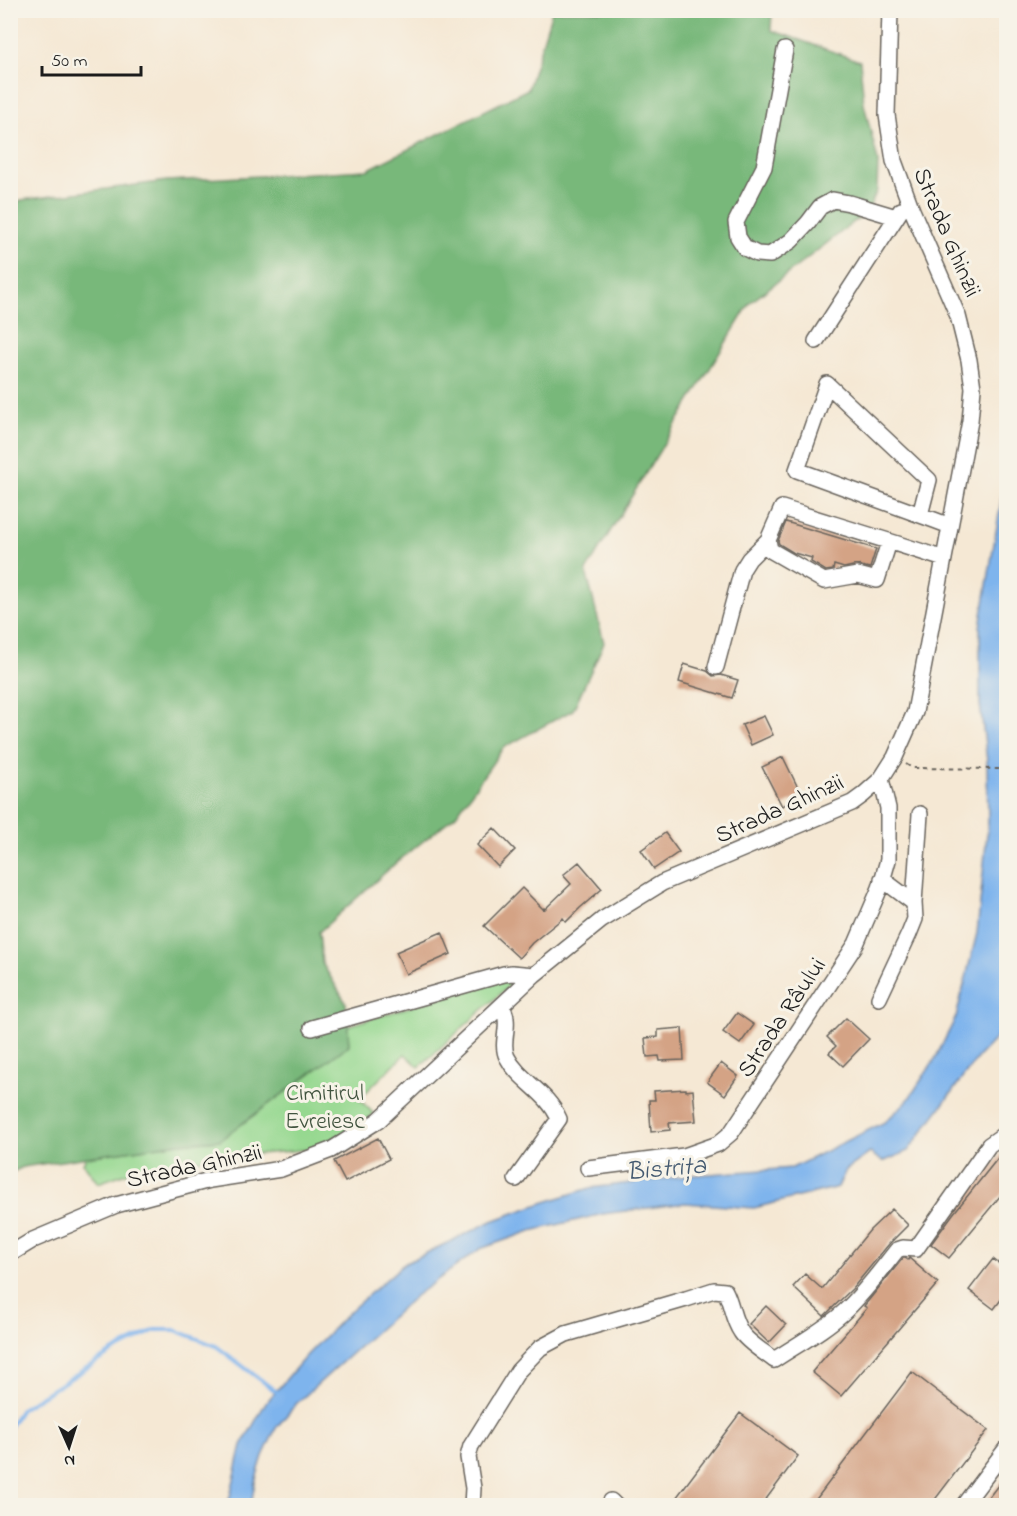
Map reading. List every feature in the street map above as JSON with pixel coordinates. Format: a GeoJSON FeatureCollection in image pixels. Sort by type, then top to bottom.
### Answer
{"type":"FeatureCollection","features":[{"type":"Feature","properties":{"kind":"street","name":"Strada Ghinzii"},"geometry":{"type":"LineString","coordinates":[[10,1254],[33,1240],[116,1205],[210,1180],[281,1168],[331,1150],[379,1120],[534,975],[602,920],[662,884],[852,802],[881,779],[895,757],[915,712],[970,421],[973,388],[958,316],[894,161],[887,115],[890,10]]}},
{"type":"Feature","properties":{"kind":"street"},"geometry":{"type":"LineString","coordinates":[[785,50],[764,167],[736,222],[738,237],[745,248],[757,254],[770,255],[791,241],[820,207],[833,200],[896,217]]}},
{"type":"Feature","properties":{"kind":"street"},"geometry":{"type":"LineString","coordinates":[[816,341],[908,199]]}},
{"type":"Feature","properties":{"kind":"street"},"geometry":{"type":"LineString","coordinates":[[920,516],[929,480],[827,384],[797,470],[920,516],[950,525]]}},
{"type":"Feature","properties":{"kind":"street"},"geometry":{"type":"LineString","coordinates":[[716,667],[742,570],[749,559],[768,540],[782,508],[944,559]]}},
{"type":"Feature","properties":{"kind":"street"},"geometry":{"type":"LineString","coordinates":[[768,540],[770,550],[824,581],[858,575],[878,580],[889,542]]}},
{"type":"Feature","properties":{"kind":"street","name":"Strada Râului"},"geometry":{"type":"LineString","coordinates":[[588,1168],[684,1156],[718,1144],[731,1133],[856,944],[888,860],[888,808],[881,779]]}},
{"type":"Feature","properties":{"kind":"street"},"geometry":{"type":"LineString","coordinates":[[879,998],[915,919],[920,814]]}},
{"type":"Feature","properties":{"kind":"street"},"geometry":{"type":"LineString","coordinates":[[882,879],[914,903]]}},
{"type":"Feature","properties":{"kind":"street"},"geometry":{"type":"LineString","coordinates":[[312,1028],[504,974],[534,975]]}},
{"type":"Feature","properties":{"kind":"street"},"geometry":{"type":"LineString","coordinates":[[502,1005],[507,1018],[505,1050],[508,1058],[515,1069],[554,1108],[559,1119],[516,1179]]}},
{"type":"Feature","properties":{"kind":"street"},"geometry":{"type":"LineString","coordinates":[[472,1506],[473,1488],[468,1457],[471,1446],[518,1371],[540,1348],[566,1334],[714,1290],[725,1291],[731,1301],[735,1321],[742,1333],[774,1360],[821,1330],[845,1311],[862,1294],[897,1250],[916,1249],[989,1145],[1006,1132]]}},
{"type":"Feature","properties":{"kind":"street"},"geometry":{"type":"LineString","coordinates":[[963,1506],[1006,1449]]}},
{"type":"Feature","properties":{"kind":"path"},"geometry":{"type":"LineString","coordinates":[[912,768],[1006,769]]}},
{"type":"Feature","properties":{"kind":"green space"},"geometry":{"type":"Polygon","coordinates":[[[552,11],[772,11],[771,30],[860,61],[864,104],[878,161],[877,190],[868,211],[750,303],[586,571],[604,643],[573,710],[503,748],[456,815],[397,862],[319,932],[322,963],[346,1003],[349,1045],[220,1140],[179,1143],[23,1167],[11,1173],[10,206],[21,200],[167,181],[367,170],[528,89],[552,11]]]}},
{"type":"Feature","properties":{"kind":"green space","name":"Cimitirul Evreiesc"},"geometry":{"type":"Polygon","coordinates":[[[505,978],[510,985],[419,1067],[405,1054],[359,1099],[374,1114],[351,1131],[313,1149],[192,1160],[132,1171],[98,1183],[83,1163],[86,1157],[179,1143],[220,1140],[349,1045],[347,1026],[505,978]]]}},
{"type":"Feature","properties":{"kind":"water"},"geometry":{"type":"Polygon","coordinates":[[[1006,472],[1006,1020],[1000,1034],[978,1057],[908,1151],[883,1162],[870,1153],[846,1170],[838,1187],[754,1208],[685,1203],[603,1214],[531,1231],[480,1249],[415,1296],[296,1404],[276,1428],[263,1456],[251,1505],[228,1505],[242,1445],[265,1404],[306,1356],[350,1311],[404,1264],[492,1221],[590,1188],[695,1175],[792,1168],[885,1122],[908,1100],[935,1059],[956,1017],[977,933],[988,823],[987,761],[980,704],[980,627],[1006,472]]]}},
{"type":"Feature","properties":{"kind":"building"},"geometry":{"type":"Polygon","coordinates":[[[786,522],[876,549],[870,568],[857,565],[844,568],[834,565],[833,570],[826,571],[811,562],[812,558],[794,553],[779,544],[778,541],[786,522]]]}},
{"type":"Feature","properties":{"kind":"building"},"geometry":{"type":"Polygon","coordinates":[[[684,664],[707,671],[713,676],[721,675],[738,680],[732,698],[679,682],[684,664]]]}},
{"type":"Feature","properties":{"kind":"building"},"geometry":{"type":"Polygon","coordinates":[[[764,716],[773,735],[751,745],[742,725],[764,716]]]}},
{"type":"Feature","properties":{"kind":"building"},"geometry":{"type":"Polygon","coordinates":[[[783,757],[802,796],[782,806],[762,767],[783,757]]]}},
{"type":"Feature","properties":{"kind":"building"},"geometry":{"type":"Polygon","coordinates":[[[494,828],[515,850],[498,867],[477,845],[494,828]]]}},
{"type":"Feature","properties":{"kind":"building"},"geometry":{"type":"Polygon","coordinates":[[[665,833],[679,852],[654,869],[641,850],[665,833]]]}},
{"type":"Feature","properties":{"kind":"building"},"geometry":{"type":"Polygon","coordinates":[[[579,862],[602,889],[566,922],[563,918],[532,943],[519,958],[484,926],[522,888],[545,909],[571,884],[563,875],[579,862]]]}},
{"type":"Feature","properties":{"kind":"building"},"geometry":{"type":"Polygon","coordinates":[[[442,932],[451,954],[406,974],[396,952],[442,932]]]}},
{"type":"Feature","properties":{"kind":"building"},"geometry":{"type":"Polygon","coordinates":[[[737,1013],[754,1025],[740,1044],[723,1032],[737,1013]]]}},
{"type":"Feature","properties":{"kind":"building"},"geometry":{"type":"Polygon","coordinates":[[[846,1018],[869,1039],[843,1066],[829,1053],[836,1046],[827,1037],[846,1018]]]}},
{"type":"Feature","properties":{"kind":"building"},"geometry":{"type":"Polygon","coordinates":[[[682,1028],[684,1060],[660,1061],[659,1056],[647,1057],[645,1038],[658,1037],[658,1030],[682,1028]]]}},
{"type":"Feature","properties":{"kind":"building"},"geometry":{"type":"Polygon","coordinates":[[[721,1063],[738,1076],[725,1095],[707,1082],[721,1063]]]}},
{"type":"Feature","properties":{"kind":"building"},"geometry":{"type":"Polygon","coordinates":[[[686,1089],[686,1091],[693,1090],[696,1121],[669,1123],[670,1130],[651,1132],[649,1100],[655,1100],[654,1091],[686,1089]]]}},
{"type":"Feature","properties":{"kind":"building"},"geometry":{"type":"Polygon","coordinates":[[[378,1138],[389,1159],[345,1182],[334,1161],[378,1138]]]}},
{"type":"Feature","properties":{"kind":"building"},"geometry":{"type":"Polygon","coordinates":[[[1006,1148],[1006,1189],[949,1258],[931,1244],[1006,1148]]]}},
{"type":"Feature","properties":{"kind":"building"},"geometry":{"type":"Polygon","coordinates":[[[892,1209],[908,1225],[852,1289],[824,1316],[793,1287],[805,1274],[822,1289],[870,1230],[892,1209]]]}},
{"type":"Feature","properties":{"kind":"building"},"geometry":{"type":"Polygon","coordinates":[[[903,1258],[908,1260],[909,1258],[938,1283],[841,1396],[812,1372],[867,1308],[864,1306],[903,1258]]]}},
{"type":"Feature","properties":{"kind":"building"},"geometry":{"type":"Polygon","coordinates":[[[993,1259],[1006,1269],[1006,1293],[994,1309],[969,1290],[993,1259]]]}},
{"type":"Feature","properties":{"kind":"building"},"geometry":{"type":"Polygon","coordinates":[[[766,1306],[786,1325],[769,1343],[749,1324],[766,1306]]]}},
{"type":"Feature","properties":{"kind":"building"},"geometry":{"type":"Polygon","coordinates":[[[912,1372],[988,1430],[930,1506],[811,1506],[912,1372]]]}},
{"type":"Feature","properties":{"kind":"building"},"geometry":{"type":"Polygon","coordinates":[[[740,1413],[798,1456],[761,1506],[670,1506],[740,1413]]]}},
{"type":"Feature","properties":{"kind":"building"},"geometry":{"type":"Polygon","coordinates":[[[1006,1475],[1006,1506],[982,1506],[1006,1475]]]}},
{"type":"Feature","properties":{"kind":"waterway"},"geometry":{"type":"LineString","coordinates":[[10,1426],[21,1409],[112,1352],[155,1330],[175,1330],[216,1346],[278,1393]]}},
{"type":"Feature","properties":{"kind":"water label","name":"Bistrița"},"geometry":{"type":"Point","coordinates":[666,1167]}}]}
